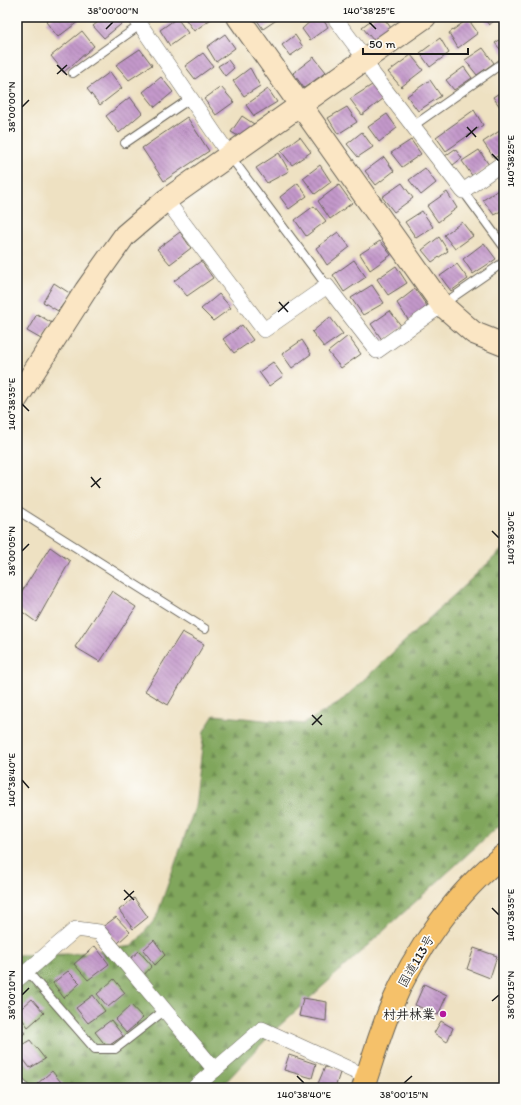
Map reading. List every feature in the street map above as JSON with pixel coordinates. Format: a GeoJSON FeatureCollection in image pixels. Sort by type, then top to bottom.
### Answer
{"type":"FeatureCollection","features":[{"type":"Feature","properties":{"kind":"highway","name":"国道113号"},"geometry":{"type":"LineString","coordinates":[[365,1082],[390,1007],[422,947],[457,901],[479,877],[504,855]]}},
{"type":"Feature","properties":{"kind":"street"},"geometry":{"type":"LineString","coordinates":[[238,17],[442,305],[474,333],[504,345]]}},
{"type":"Feature","properties":{"kind":"street"},"geometry":{"type":"LineString","coordinates":[[334,17],[366,60],[373,74],[463,191],[504,162]]}},
{"type":"Feature","properties":{"kind":"street"},"geometry":{"type":"LineString","coordinates":[[17,398],[86,290],[125,236],[166,200],[425,17]]}},
{"type":"Feature","properties":{"kind":"street"},"geometry":{"type":"LineString","coordinates":[[137,21],[230,156]]}},
{"type":"Feature","properties":{"kind":"street"},"geometry":{"type":"LineString","coordinates":[[166,200],[264,330],[327,286],[377,351],[442,305]]}},
{"type":"Feature","properties":{"kind":"street"},"geometry":{"type":"LineString","coordinates":[[22,976],[76,929],[99,932],[215,1070]]}},
{"type":"Feature","properties":{"kind":"street"},"geometry":{"type":"LineString","coordinates":[[194,1088],[262,1029],[365,1082]]}},
{"type":"Feature","properties":{"kind":"lane"},"geometry":{"type":"LineString","coordinates":[[73,73],[137,21]]}},
{"type":"Feature","properties":{"kind":"lane"},"geometry":{"type":"LineString","coordinates":[[413,126],[504,62]]}},
{"type":"Feature","properties":{"kind":"lane"},"geometry":{"type":"LineString","coordinates":[[125,143],[191,98]]}},
{"type":"Feature","properties":{"kind":"lane"},"geometry":{"type":"LineString","coordinates":[[230,156],[327,286]]}},
{"type":"Feature","properties":{"kind":"lane"},"geometry":{"type":"LineString","coordinates":[[463,191],[504,247]]}},
{"type":"Feature","properties":{"kind":"lane"},"geometry":{"type":"LineString","coordinates":[[442,305],[504,262]]}},
{"type":"Feature","properties":{"kind":"lane"},"geometry":{"type":"LineString","coordinates":[[17,510],[205,629]]}},
{"type":"Feature","properties":{"kind":"lane"},"geometry":{"type":"LineString","coordinates":[[22,976],[95,1049],[115,1049],[164,1010]]}},
{"type":"Feature","properties":{"kind":"lane"},"geometry":{"type":"LineString","coordinates":[[17,1079],[25,1088]]}},
{"type":"Feature","properties":{"kind":"green space"},"geometry":{"type":"Polygon","coordinates":[[[504,548],[504,821],[277,1028],[220,1088],[17,1088],[17,955],[72,954],[133,946],[156,918],[195,807],[204,731],[214,715],[303,724],[339,703],[504,548]]]}},
{"type":"Feature","properties":{"kind":"building"},"geometry":{"type":"Polygon","coordinates":[[[53,17],[75,17],[79,21],[58,37],[46,22],[53,17]]]}},
{"type":"Feature","properties":{"kind":"building"},"geometry":{"type":"Polygon","coordinates":[[[104,17],[122,17],[125,21],[104,38],[93,26],[104,17]]]}},
{"type":"Feature","properties":{"kind":"building"},"geometry":{"type":"Polygon","coordinates":[[[184,17],[214,17],[194,31],[184,17]]]}},
{"type":"Feature","properties":{"kind":"building"},"geometry":{"type":"Polygon","coordinates":[[[255,17],[281,17],[263,29],[255,17]]]}},
{"type":"Feature","properties":{"kind":"building"},"geometry":{"type":"Polygon","coordinates":[[[315,17],[321,17],[328,27],[310,40],[302,29],[315,17]]]}},
{"type":"Feature","properties":{"kind":"building"},"geometry":{"type":"Polygon","coordinates":[[[375,17],[383,17],[391,28],[374,41],[362,27],[375,17]]]}},
{"type":"Feature","properties":{"kind":"building"},"geometry":{"type":"Polygon","coordinates":[[[398,17],[410,17],[402,23],[398,17]]]}},
{"type":"Feature","properties":{"kind":"building"},"geometry":{"type":"Polygon","coordinates":[[[483,17],[499,17],[489,25],[483,17]]]}},
{"type":"Feature","properties":{"kind":"building"},"geometry":{"type":"Polygon","coordinates":[[[177,18],[188,33],[170,46],[160,30],[177,18]]]}},
{"type":"Feature","properties":{"kind":"building"},"geometry":{"type":"Polygon","coordinates":[[[468,19],[478,33],[458,48],[449,33],[468,19]]]}},
{"type":"Feature","properties":{"kind":"building"},"geometry":{"type":"Polygon","coordinates":[[[82,31],[94,46],[64,72],[51,56],[82,31]]]}},
{"type":"Feature","properties":{"kind":"building"},"geometry":{"type":"Polygon","coordinates":[[[225,34],[235,48],[216,62],[207,47],[225,34]]]}},
{"type":"Feature","properties":{"kind":"building"},"geometry":{"type":"Polygon","coordinates":[[[295,35],[303,47],[290,56],[282,45],[295,35]]]}},
{"type":"Feature","properties":{"kind":"building"},"geometry":{"type":"Polygon","coordinates":[[[504,37],[504,54],[495,43],[504,37]]]}},
{"type":"Feature","properties":{"kind":"building"},"geometry":{"type":"Polygon","coordinates":[[[440,38],[449,53],[430,67],[420,53],[440,38]]]}},
{"type":"Feature","properties":{"kind":"building"},"geometry":{"type":"Polygon","coordinates":[[[483,48],[494,63],[477,75],[465,60],[483,48]]]}},
{"type":"Feature","properties":{"kind":"building"},"geometry":{"type":"Polygon","coordinates":[[[140,49],[152,65],[129,80],[116,65],[140,49]]]}},
{"type":"Feature","properties":{"kind":"building"},"geometry":{"type":"Polygon","coordinates":[[[203,53],[213,66],[195,79],[185,66],[203,53]]]}},
{"type":"Feature","properties":{"kind":"building"},"geometry":{"type":"Polygon","coordinates":[[[411,55],[423,70],[401,87],[388,72],[411,55]]]}},
{"type":"Feature","properties":{"kind":"building"},"geometry":{"type":"Polygon","coordinates":[[[314,57],[326,72],[304,88],[293,73],[314,57]]]}},
{"type":"Feature","properties":{"kind":"building"},"geometry":{"type":"Polygon","coordinates":[[[228,60],[234,68],[225,76],[218,66],[228,60]]]}},
{"type":"Feature","properties":{"kind":"building"},"geometry":{"type":"Polygon","coordinates":[[[464,67],[472,78],[454,90],[446,80],[464,67]]]}},
{"type":"Feature","properties":{"kind":"building"},"geometry":{"type":"Polygon","coordinates":[[[250,68],[260,86],[244,96],[233,81],[250,68]]]}},
{"type":"Feature","properties":{"kind":"building"},"geometry":{"type":"Polygon","coordinates":[[[110,72],[122,88],[100,105],[87,89],[110,72]]]}},
{"type":"Feature","properties":{"kind":"building"},"geometry":{"type":"Polygon","coordinates":[[[161,77],[173,92],[155,107],[143,92],[161,77]]]}},
{"type":"Feature","properties":{"kind":"building"},"geometry":{"type":"Polygon","coordinates":[[[430,80],[441,96],[418,111],[407,96],[430,80]]]}},
{"type":"Feature","properties":{"kind":"building"},"geometry":{"type":"Polygon","coordinates":[[[372,85],[383,99],[362,115],[350,99],[372,85]]]}},
{"type":"Feature","properties":{"kind":"building"},"geometry":{"type":"Polygon","coordinates":[[[221,87],[234,102],[216,115],[204,99],[221,87]]]}},
{"type":"Feature","properties":{"kind":"building"},"geometry":{"type":"Polygon","coordinates":[[[268,89],[277,102],[254,116],[246,105],[268,89]]]}},
{"type":"Feature","properties":{"kind":"building"},"geometry":{"type":"Polygon","coordinates":[[[504,90],[504,109],[502,110],[493,97],[504,90]]]}},
{"type":"Feature","properties":{"kind":"building"},"geometry":{"type":"Polygon","coordinates":[[[130,97],[142,113],[119,133],[106,116],[130,97]]]}},
{"type":"Feature","properties":{"kind":"building"},"geometry":{"type":"Polygon","coordinates":[[[347,107],[357,122],[338,134],[328,118],[347,107]]]}},
{"type":"Feature","properties":{"kind":"building"},"geometry":{"type":"Polygon","coordinates":[[[474,110],[483,125],[446,151],[436,137],[474,110]]]}},
{"type":"Feature","properties":{"kind":"building"},"geometry":{"type":"Polygon","coordinates":[[[387,114],[397,128],[379,142],[368,127],[387,114]]]}},
{"type":"Feature","properties":{"kind":"building"},"geometry":{"type":"Polygon","coordinates":[[[242,116],[254,124],[244,139],[231,132],[242,116]]]}},
{"type":"Feature","properties":{"kind":"building"},"geometry":{"type":"Polygon","coordinates":[[[187,117],[209,151],[164,181],[142,148],[187,117]]]}},
{"type":"Feature","properties":{"kind":"building"},"geometry":{"type":"Polygon","coordinates":[[[504,128],[504,152],[494,158],[483,142],[504,128]]]}},
{"type":"Feature","properties":{"kind":"building"},"geometry":{"type":"Polygon","coordinates":[[[362,132],[373,147],[358,157],[347,144],[362,132]]]}},
{"type":"Feature","properties":{"kind":"building"},"geometry":{"type":"Polygon","coordinates":[[[300,137],[311,152],[292,165],[281,151],[300,137]]]}},
{"type":"Feature","properties":{"kind":"building"},"geometry":{"type":"Polygon","coordinates":[[[411,140],[421,154],[402,167],[391,153],[411,140]]]}},
{"type":"Feature","properties":{"kind":"building"},"geometry":{"type":"Polygon","coordinates":[[[455,149],[462,158],[453,165],[445,156],[455,149]]]}},
{"type":"Feature","properties":{"kind":"building"},"geometry":{"type":"Polygon","coordinates":[[[479,150],[489,165],[473,177],[462,161],[479,150]]]}},
{"type":"Feature","properties":{"kind":"building"},"geometry":{"type":"Polygon","coordinates":[[[279,153],[289,171],[267,183],[256,168],[279,153]]]}},
{"type":"Feature","properties":{"kind":"building"},"geometry":{"type":"Polygon","coordinates":[[[384,157],[394,171],[376,185],[365,171],[384,157]]]}},
{"type":"Feature","properties":{"kind":"building"},"geometry":{"type":"Polygon","coordinates":[[[320,165],[331,182],[315,194],[303,178],[320,165]]]}},
{"type":"Feature","properties":{"kind":"building"},"geometry":{"type":"Polygon","coordinates":[[[425,168],[436,183],[421,195],[409,180],[425,168]]]}},
{"type":"Feature","properties":{"kind":"building"},"geometry":{"type":"Polygon","coordinates":[[[298,183],[307,196],[289,209],[280,197],[298,183]]]}},
{"type":"Feature","properties":{"kind":"building"},"geometry":{"type":"Polygon","coordinates":[[[402,183],[413,198],[394,212],[382,197],[402,183]]]}},
{"type":"Feature","properties":{"kind":"building"},"geometry":{"type":"Polygon","coordinates":[[[339,185],[352,203],[330,219],[318,201],[339,185]]]}},
{"type":"Feature","properties":{"kind":"building"},"geometry":{"type":"Polygon","coordinates":[[[503,187],[504,209],[494,215],[483,200],[503,187]]]}},
{"type":"Feature","properties":{"kind":"building"},"geometry":{"type":"Polygon","coordinates":[[[447,192],[457,208],[438,222],[427,206],[447,192]]]}},
{"type":"Feature","properties":{"kind":"building"},"geometry":{"type":"Polygon","coordinates":[[[314,206],[326,221],[306,236],[295,220],[314,206]]]}},
{"type":"Feature","properties":{"kind":"building"},"geometry":{"type":"Polygon","coordinates":[[[422,211],[433,227],[416,238],[405,222],[422,211]]]}},
{"type":"Feature","properties":{"kind":"building"},"geometry":{"type":"Polygon","coordinates":[[[462,222],[473,236],[455,249],[444,235],[462,222]]]}},
{"type":"Feature","properties":{"kind":"building"},"geometry":{"type":"Polygon","coordinates":[[[180,232],[191,248],[170,264],[157,249],[180,232]]]}},
{"type":"Feature","properties":{"kind":"building"},"geometry":{"type":"Polygon","coordinates":[[[338,232],[350,247],[327,265],[316,248],[338,232]]]}},
{"type":"Feature","properties":{"kind":"building"},"geometry":{"type":"Polygon","coordinates":[[[439,237],[448,251],[432,262],[422,250],[439,237]]]}},
{"type":"Feature","properties":{"kind":"building"},"geometry":{"type":"Polygon","coordinates":[[[380,241],[391,255],[370,270],[360,254],[380,241]]]}},
{"type":"Feature","properties":{"kind":"building"},"geometry":{"type":"Polygon","coordinates":[[[484,243],[496,259],[473,274],[463,259],[484,243]]]}},
{"type":"Feature","properties":{"kind":"building"},"geometry":{"type":"Polygon","coordinates":[[[354,260],[366,277],[344,292],[333,275],[354,260]]]}},
{"type":"Feature","properties":{"kind":"building"},"geometry":{"type":"Polygon","coordinates":[[[201,261],[213,278],[187,296],[174,281],[201,261]]]}},
{"type":"Feature","properties":{"kind":"building"},"geometry":{"type":"Polygon","coordinates":[[[457,264],[468,279],[451,291],[440,276],[457,264]]]}},
{"type":"Feature","properties":{"kind":"building"},"geometry":{"type":"Polygon","coordinates":[[[396,266],[407,283],[388,295],[377,279],[396,266]]]}},
{"type":"Feature","properties":{"kind":"building"},"geometry":{"type":"Polygon","coordinates":[[[54,283],[71,294],[58,311],[43,302],[54,283]]]}},
{"type":"Feature","properties":{"kind":"building"},"geometry":{"type":"Polygon","coordinates":[[[372,285],[384,303],[363,315],[351,298],[372,285]]]}},
{"type":"Feature","properties":{"kind":"building"},"geometry":{"type":"Polygon","coordinates":[[[415,289],[427,306],[409,321],[397,303],[415,289]]]}},
{"type":"Feature","properties":{"kind":"building"},"geometry":{"type":"Polygon","coordinates":[[[219,294],[231,308],[213,321],[201,309],[219,294]]]}},
{"type":"Feature","properties":{"kind":"building"},"geometry":{"type":"Polygon","coordinates":[[[390,311],[402,327],[383,341],[371,324],[390,311]]]}},
{"type":"Feature","properties":{"kind":"building"},"geometry":{"type":"Polygon","coordinates":[[[37,314],[52,323],[41,339],[27,331],[37,314]]]}},
{"type":"Feature","properties":{"kind":"building"},"geometry":{"type":"Polygon","coordinates":[[[330,317],[343,334],[324,347],[312,332],[330,317]]]}},
{"type":"Feature","properties":{"kind":"building"},"geometry":{"type":"Polygon","coordinates":[[[242,325],[253,340],[234,353],[223,339],[242,325]]]}},
{"type":"Feature","properties":{"kind":"building"},"geometry":{"type":"Polygon","coordinates":[[[348,336],[361,354],[341,368],[328,352],[348,336]]]}},
{"type":"Feature","properties":{"kind":"building"},"geometry":{"type":"Polygon","coordinates":[[[302,340],[311,354],[292,368],[282,354],[302,340]]]}},
{"type":"Feature","properties":{"kind":"building"},"geometry":{"type":"Polygon","coordinates":[[[273,362],[283,376],[269,386],[259,372],[273,362]]]}},
{"type":"Feature","properties":{"kind":"building"},"geometry":{"type":"Polygon","coordinates":[[[50,547],[70,561],[36,622],[17,608],[17,599],[50,547]]]}},
{"type":"Feature","properties":{"kind":"building"},"geometry":{"type":"Polygon","coordinates":[[[112,591],[136,607],[100,662],[75,647],[112,591]]]}},
{"type":"Feature","properties":{"kind":"building"},"geometry":{"type":"Polygon","coordinates":[[[182,632],[204,644],[168,705],[145,691],[182,632]]]}},
{"type":"Feature","properties":{"kind":"building"},"geometry":{"type":"Polygon","coordinates":[[[134,898],[148,917],[133,929],[119,910],[134,898]]]}},
{"type":"Feature","properties":{"kind":"building"},"geometry":{"type":"Polygon","coordinates":[[[116,917],[130,932],[118,943],[104,926],[116,917]]]}},
{"type":"Feature","properties":{"kind":"building"},"geometry":{"type":"Polygon","coordinates":[[[154,940],[165,955],[155,965],[143,950],[154,940]]]}},
{"type":"Feature","properties":{"kind":"building"},"geometry":{"type":"Polygon","coordinates":[[[95,946],[109,964],[88,980],[74,964],[95,946]]]}},
{"type":"Feature","properties":{"kind":"building"},"geometry":{"type":"Polygon","coordinates":[[[474,948],[497,956],[490,978],[467,969],[474,948]]]}},
{"type":"Feature","properties":{"kind":"building"},"geometry":{"type":"Polygon","coordinates":[[[139,951],[152,966],[143,976],[129,960],[139,951]]]}},
{"type":"Feature","properties":{"kind":"building"},"geometry":{"type":"Polygon","coordinates":[[[68,971],[80,983],[64,998],[53,983],[68,971]]]}},
{"type":"Feature","properties":{"kind":"building"},"geometry":{"type":"Polygon","coordinates":[[[114,979],[125,993],[108,1007],[97,994],[114,979]]]}},
{"type":"Feature","properties":{"kind":"building"},"geometry":{"type":"Polygon","coordinates":[[[424,984],[447,995],[438,1015],[415,1005],[424,984]]]}},
{"type":"Feature","properties":{"kind":"building"},"geometry":{"type":"Polygon","coordinates":[[[93,995],[105,1011],[88,1023],[76,1008],[93,995]]]}},
{"type":"Feature","properties":{"kind":"building"},"geometry":{"type":"Polygon","coordinates":[[[303,998],[327,1002],[326,1021],[299,1016],[303,998]]]}},
{"type":"Feature","properties":{"kind":"building"},"geometry":{"type":"Polygon","coordinates":[[[32,999],[44,1013],[28,1027],[17,1012],[32,999]]]}},
{"type":"Feature","properties":{"kind":"building"},"geometry":{"type":"Polygon","coordinates":[[[131,1005],[143,1018],[126,1033],[115,1020],[131,1005]]]}},
{"type":"Feature","properties":{"kind":"building"},"geometry":{"type":"Polygon","coordinates":[[[111,1020],[123,1036],[107,1047],[95,1032],[111,1020]]]}},
{"type":"Feature","properties":{"kind":"building"},"geometry":{"type":"Polygon","coordinates":[[[441,1021],[453,1028],[447,1042],[434,1033],[441,1021]]]}},
{"type":"Feature","properties":{"kind":"building"},"geometry":{"type":"Polygon","coordinates":[[[17,1023],[25,1033],[17,1040],[17,1023]]]}},
{"type":"Feature","properties":{"kind":"building"},"geometry":{"type":"Polygon","coordinates":[[[30,1040],[45,1059],[30,1068],[17,1051],[17,1048],[30,1040]]]}},
{"type":"Feature","properties":{"kind":"building"},"geometry":{"type":"Polygon","coordinates":[[[289,1055],[316,1064],[312,1078],[284,1070],[289,1055]]]}},
{"type":"Feature","properties":{"kind":"building"},"geometry":{"type":"Polygon","coordinates":[[[325,1067],[341,1070],[335,1088],[321,1088],[317,1086],[325,1067]]]}},
{"type":"Feature","properties":{"kind":"building"},"geometry":{"type":"Polygon","coordinates":[[[52,1071],[64,1086],[62,1088],[40,1088],[37,1084],[52,1071]]]}},
{"type":"Feature","properties":{"kind":"place","name":"村井林業"},"geometry":{"type":"Point","coordinates":[443,1014]}}]}
